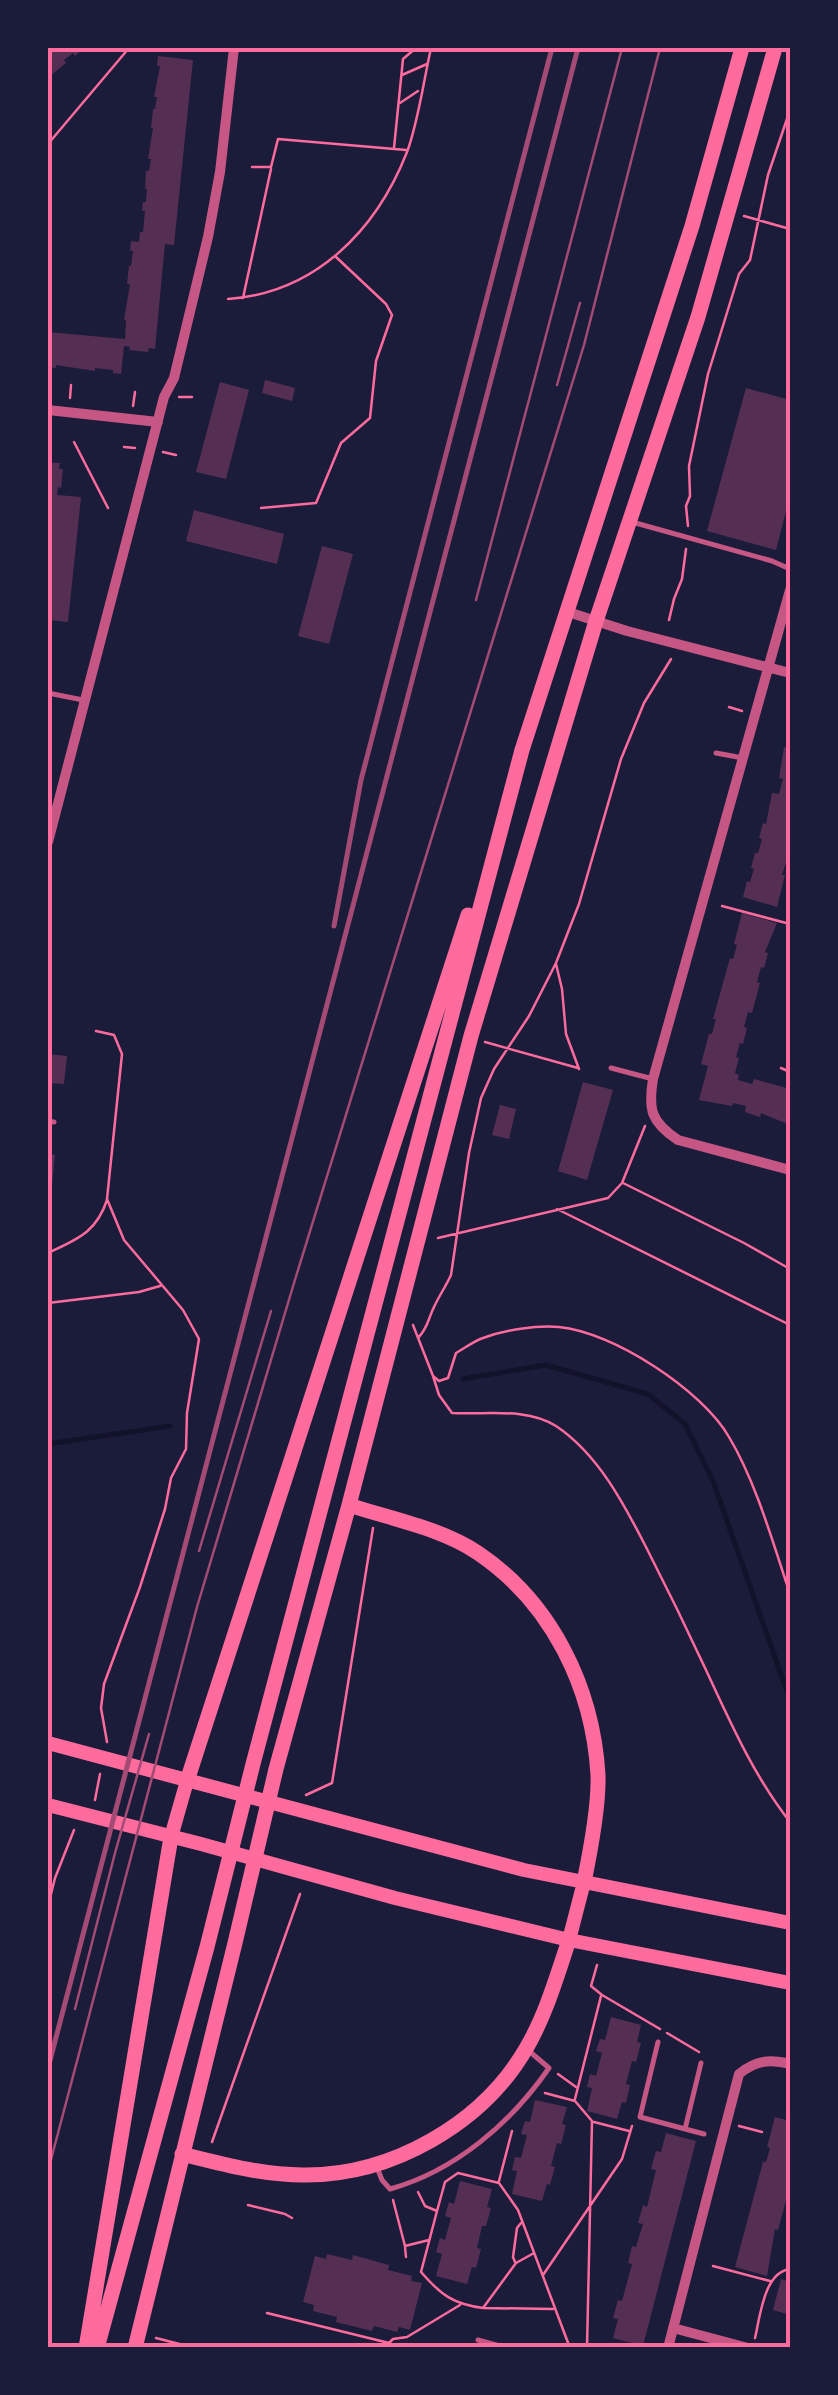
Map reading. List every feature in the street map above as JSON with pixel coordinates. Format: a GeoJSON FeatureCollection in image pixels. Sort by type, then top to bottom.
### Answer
{"type":"FeatureCollection","features":[{"type":"Feature","properties":{"kind":"main road"},"geometry":{"type":"LineString","coordinates":[[86,2348],[171,1837],[692,226],[742,48]]}},
{"type":"Feature","properties":{"kind":"main road"},"geometry":{"type":"LineString","coordinates":[[135,2348],[276,1768],[349,1506],[471,1036],[596,621],[698,317],[775,48]]}},
{"type":"Feature","properties":{"kind":"main road"},"geometry":{"type":"LineString","coordinates":[[97,2348],[522,750]]}},
{"type":"Feature","properties":{"kind":"main road"},"geometry":{"type":"LineString","coordinates":[[182,2154],[263,2172],[300,2175],[349,2171],[376,2164],[435,2138],[470,2114],[505,2080],[526,2049],[544,2013],[584,1882],[598,1779],[593,1732],[580,1684],[562,1644],[528,1597],[476,1552],[434,1532],[349,1506]]}},
{"type":"Feature","properties":{"kind":"main road"},"geometry":{"type":"LineString","coordinates":[[48,1743],[524,1870],[790,1924]]}},
{"type":"Feature","properties":{"kind":"main road"},"geometry":{"type":"LineString","coordinates":[[48,1805],[569,1940],[790,1983]]}},
{"type":"Feature","properties":{"kind":"street"},"geometry":{"type":"LineString","coordinates":[[48,842],[164,397],[174,378],[208,237],[220,172],[234,48]]}},
{"type":"Feature","properties":{"kind":"street"},"geometry":{"type":"LineString","coordinates":[[48,410],[158,422]]}},
{"type":"Feature","properties":{"kind":"street"},"geometry":{"type":"LineString","coordinates":[[790,590],[649,1104],[655,1119],[678,1140],[790,1170]]}},
{"type":"Feature","properties":{"kind":"street"},"geometry":{"type":"LineString","coordinates":[[565,612],[790,673]]}},
{"type":"Feature","properties":{"kind":"street"},"geometry":{"type":"LineString","coordinates":[[668,2348],[740,2074],[758,2062],[790,2064]]}},
{"type":"Feature","properties":{"kind":"street"},"geometry":{"type":"LineString","coordinates":[[673,2328],[750,2348]]}},
{"type":"Feature","properties":{"kind":"lane"},"geometry":{"type":"LineString","coordinates":[[629,521],[790,569]]}},
{"type":"Feature","properties":{"kind":"lane"},"geometry":{"type":"LineString","coordinates":[[48,694],[83,700]]}},
{"type":"Feature","properties":{"kind":"lane"},"geometry":{"type":"LineString","coordinates":[[716,753],[744,758]]}},
{"type":"Feature","properties":{"kind":"lane"},"geometry":{"type":"LineString","coordinates":[[611,1068],[653,1079]]}},
{"type":"Feature","properties":{"kind":"lane"},"geometry":{"type":"LineString","coordinates":[[658,2042],[640,2117],[704,2134]]}},
{"type":"Feature","properties":{"kind":"lane"},"geometry":{"type":"LineString","coordinates":[[376,2164],[390,2189],[440,2169],[472,2148],[508,2116],[549,2068],[526,2049]]}},
{"type":"Feature","properties":{"kind":"lane"},"geometry":{"type":"LineString","coordinates":[[684,2129],[701,2063]]}},
{"type":"Feature","properties":{"kind":"lane"},"geometry":{"type":"LineString","coordinates":[[478,2340],[507,2348]]}},
{"type":"Feature","properties":{"kind":"path"},"geometry":{"type":"LineString","coordinates":[[48,144],[129,48]]}},
{"type":"Feature","properties":{"kind":"path"},"geometry":{"type":"LineString","coordinates":[[394,149],[403,58],[416,48]]}},
{"type":"Feature","properties":{"kind":"path"},"geometry":{"type":"LineString","coordinates":[[228,298],[280,288],[319,270],[364,228],[407,150],[431,48]]}},
{"type":"Feature","properties":{"kind":"path"},"geometry":{"type":"LineString","coordinates":[[401,76],[427,64]]}},
{"type":"Feature","properties":{"kind":"path"},"geometry":{"type":"LineString","coordinates":[[398,104],[421,90]]}},
{"type":"Feature","properties":{"kind":"path"},"geometry":{"type":"LineString","coordinates":[[670,620],[689,538],[686,506],[690,466],[708,374],[739,274],[750,260],[768,175],[790,110]]}},
{"type":"Feature","properties":{"kind":"path"},"geometry":{"type":"LineString","coordinates":[[243,298],[278,139],[407,150]]}},
{"type":"Feature","properties":{"kind":"path"},"geometry":{"type":"LineString","coordinates":[[252,168],[271,167]]}},
{"type":"Feature","properties":{"kind":"path"},"geometry":{"type":"LineString","coordinates":[[742,216],[790,229]]}},
{"type":"Feature","properties":{"kind":"path"},"geometry":{"type":"LineString","coordinates":[[261,508],[316,503],[341,443],[370,418],[376,361],[392,315],[386,304],[335,256]]}},
{"type":"Feature","properties":{"kind":"path"},"geometry":{"type":"LineString","coordinates":[[280,288],[283,295]]}},
{"type":"Feature","properties":{"kind":"path"},"geometry":{"type":"LineString","coordinates":[[74,442],[108,508]]}},
{"type":"Feature","properties":{"kind":"path"},"geometry":{"type":"LineString","coordinates":[[418,1338],[426,1330],[434,1305],[451,1275],[469,1153],[482,1098],[494,1068],[529,1016],[556,964],[579,904],[621,759],[644,703],[671,659]]}},
{"type":"Feature","properties":{"kind":"path"},"geometry":{"type":"LineString","coordinates":[[722,906],[789,924],[790,913]]}},
{"type":"Feature","properties":{"kind":"path"},"geometry":{"type":"LineString","coordinates":[[486,1042],[579,1069],[566,1034],[556,964]]}},
{"type":"Feature","properties":{"kind":"path"},"geometry":{"type":"LineString","coordinates":[[48,1254],[90,1230],[107,1199],[122,1054],[114,1036],[96,1031]]}},
{"type":"Feature","properties":{"kind":"path"},"geometry":{"type":"LineString","coordinates":[[781,1068],[790,1072]]}},
{"type":"Feature","properties":{"kind":"path"},"geometry":{"type":"LineString","coordinates":[[434,1237],[608,1198],[622,1183],[643,1127],[655,1119]]}},
{"type":"Feature","properties":{"kind":"path"},"geometry":{"type":"LineString","coordinates":[[622,1183],[790,1270]]}},
{"type":"Feature","properties":{"kind":"path"},"geometry":{"type":"LineString","coordinates":[[48,1906],[72,1832],[91,1817],[107,1744],[101,1708],[104,1684],[140,1588],[170,1478],[186,1448],[200,1338],[183,1310],[124,1240],[107,1199]]}},
{"type":"Feature","properties":{"kind":"path"},"geometry":{"type":"LineString","coordinates":[[556,1209],[790,1325]]}},
{"type":"Feature","properties":{"kind":"path"},"geometry":{"type":"LineString","coordinates":[[48,1304],[161,1286]]}},
{"type":"Feature","properties":{"kind":"path"},"geometry":{"type":"LineString","coordinates":[[412,1324],[439,1395],[452,1412],[518,1413],[555,1425],[598,1464],[673,1599],[745,1755],[790,1822]]}},
{"type":"Feature","properties":{"kind":"path"},"geometry":{"type":"LineString","coordinates":[[433,1376],[439,1381],[448,1378],[456,1353],[483,1338],[526,1329],[560,1327],[601,1338],[646,1362],[704,1404],[729,1436],[756,1496],[790,1594]]}},
{"type":"Feature","properties":{"kind":"path"},"geometry":{"type":"LineString","coordinates":[[306,1796],[332,1782],[373,1528],[371,1512]]}},
{"type":"Feature","properties":{"kind":"path"},"geometry":{"type":"LineString","coordinates":[[210,2148],[300,1894]]}},
{"type":"Feature","properties":{"kind":"path"},"geometry":{"type":"LineString","coordinates":[[591,1986],[596,1965]]}},
{"type":"Feature","properties":{"kind":"path"},"geometry":{"type":"LineString","coordinates":[[575,2101],[602,1995]]}},
{"type":"Feature","properties":{"kind":"path"},"geometry":{"type":"LineString","coordinates":[[549,2068],[578,2088]]}},
{"type":"Feature","properties":{"kind":"path"},"geometry":{"type":"LineString","coordinates":[[532,2090],[575,2101],[592,2121],[630,2132]]}},
{"type":"Feature","properties":{"kind":"path"},"geometry":{"type":"LineString","coordinates":[[499,2183],[514,2122],[508,2116]]}},
{"type":"Feature","properties":{"kind":"path"},"geometry":{"type":"LineString","coordinates":[[543,2275],[622,2159],[630,2132],[640,2117]]}},
{"type":"Feature","properties":{"kind":"path"},"geometry":{"type":"LineString","coordinates":[[587,2348],[592,2121]]}},
{"type":"Feature","properties":{"kind":"path"},"geometry":{"type":"LineString","coordinates":[[727,2122],[762,2132]]}},
{"type":"Feature","properties":{"kind":"path"},"geometry":{"type":"LineString","coordinates":[[555,2308],[460,2305],[422,2272],[446,2182],[458,2173],[499,2183],[518,2210],[522,2222],[543,2275],[570,2348]]}},
{"type":"Feature","properties":{"kind":"path"},"geometry":{"type":"LineString","coordinates":[[413,2182],[425,2206],[438,2211]]}},
{"type":"Feature","properties":{"kind":"path"},"geometry":{"type":"LineString","coordinates":[[390,2189],[406,2257]]}},
{"type":"Feature","properties":{"kind":"path"},"geometry":{"type":"LineString","coordinates":[[248,2204],[292,2218]]}},
{"type":"Feature","properties":{"kind":"path"},"geometry":{"type":"LineString","coordinates":[[516,2263],[516,2228],[522,2222]]}},
{"type":"Feature","properties":{"kind":"path"},"geometry":{"type":"LineString","coordinates":[[404,2246],[430,2239]]}},
{"type":"Feature","properties":{"kind":"path"},"geometry":{"type":"LineString","coordinates":[[483,2308],[516,2263],[534,2253]]}},
{"type":"Feature","properties":{"kind":"path"},"geometry":{"type":"LineString","coordinates":[[714,2266],[772,2282]]}},
{"type":"Feature","properties":{"kind":"path"},"geometry":{"type":"LineString","coordinates":[[750,2348],[772,2282],[783,2269],[790,2269]]}},
{"type":"Feature","properties":{"kind":"path"},"geometry":{"type":"LineString","coordinates":[[267,2313],[389,2345],[460,2305]]}},
{"type":"Feature","properties":{"kind":"path"},"geometry":{"type":"LineString","coordinates":[[156,2338],[195,2348]]}},
{"type":"Feature","properties":{"kind":"building"},"geometry":{"type":"Polygon","coordinates":[[[48,48],[84,48],[64,60],[66,63],[51,75],[48,48]]]}},
{"type":"Feature","properties":{"kind":"building"},"geometry":{"type":"Polygon","coordinates":[[[158,56],[193,60],[174,245],[165,244],[155,349],[149,348],[148,352],[124,346],[121,374],[95,368],[48,367],[48,332],[125,339],[131,241],[139,242],[143,232],[158,56]]]}},
{"type":"Feature","properties":{"kind":"building"},"geometry":{"type":"Polygon","coordinates":[[[265,380],[295,388],[292,401],[262,393],[265,380]]]}},
{"type":"Feature","properties":{"kind":"building"},"geometry":{"type":"Polygon","coordinates":[[[220,382],[249,390],[226,479],[196,472],[220,382]]]}},
{"type":"Feature","properties":{"kind":"building"},"geometry":{"type":"Polygon","coordinates":[[[746,388],[790,400],[790,496],[776,550],[707,531],[746,388]]]}},
{"type":"Feature","properties":{"kind":"building"},"geometry":{"type":"Polygon","coordinates":[[[48,462],[60,463],[59,469],[63,469],[57,495],[81,497],[68,622],[48,620],[48,462]]]}},
{"type":"Feature","properties":{"kind":"building"},"geometry":{"type":"Polygon","coordinates":[[[194,510],[284,534],[277,564],[186,541],[194,510]]]}},
{"type":"Feature","properties":{"kind":"building"},"geometry":{"type":"Polygon","coordinates":[[[322,546],[353,554],[329,644],[298,636],[322,546]]]}},
{"type":"Feature","properties":{"kind":"building"},"geometry":{"type":"Polygon","coordinates":[[[784,747],[790,749],[790,857],[782,875],[777,907],[743,897],[754,869],[751,868],[772,793],[779,794],[784,747]]]}},
{"type":"Feature","properties":{"kind":"building"},"geometry":{"type":"Polygon","coordinates":[[[742,913],[777,923],[765,952],[768,953],[757,982],[760,983],[752,1013],[748,1012],[735,1073],[738,1080],[752,1084],[754,1079],[790,1089],[790,1125],[761,1113],[760,1117],[745,1112],[746,1106],[699,1100],[708,1066],[701,1064],[737,945],[734,944],[742,913]]]}},
{"type":"Feature","properties":{"kind":"building"},"geometry":{"type":"Polygon","coordinates":[[[48,1054],[67,1056],[64,1084],[48,1083],[48,1054]]]}},
{"type":"Feature","properties":{"kind":"building"},"geometry":{"type":"Polygon","coordinates":[[[583,1082],[613,1090],[587,1180],[558,1171],[583,1082]]]}},
{"type":"Feature","properties":{"kind":"building"},"geometry":{"type":"Polygon","coordinates":[[[500,1105],[516,1109],[509,1139],[492,1135],[500,1105]]]}},
{"type":"Feature","properties":{"kind":"building"},"geometry":{"type":"Polygon","coordinates":[[[48,1154],[55,1155],[52,1185],[48,1185],[48,1154]]]}},
{"type":"Feature","properties":{"kind":"building"},"geometry":{"type":"Polygon","coordinates":[[[611,2017],[641,2025],[637,2042],[641,2043],[626,2084],[630,2085],[626,2103],[622,2102],[617,2119],[587,2111],[592,2088],[587,2087],[590,2074],[596,2076],[602,2053],[596,2051],[600,2039],[605,2040],[611,2017]]]}},
{"type":"Feature","properties":{"kind":"building"},"geometry":{"type":"Polygon","coordinates":[[[535,2100],[567,2107],[561,2144],[557,2143],[551,2166],[555,2167],[542,2201],[512,2194],[517,2171],[512,2170],[515,2157],[521,2158],[527,2135],[521,2134],[525,2121],[530,2122],[535,2100]]]}},
{"type":"Feature","properties":{"kind":"building"},"geometry":{"type":"Polygon","coordinates":[[[775,2117],[790,2121],[790,2186],[778,2230],[775,2229],[767,2276],[735,2267],[770,2148],[767,2147],[775,2117]]]}},
{"type":"Feature","properties":{"kind":"building"},"geometry":{"type":"Polygon","coordinates":[[[666,2133],[696,2141],[643,2346],[613,2338],[618,2319],[613,2318],[632,2264],[628,2263],[632,2246],[636,2247],[643,2224],[638,2223],[643,2205],[647,2207],[656,2170],[651,2169],[656,2151],[661,2152],[666,2133]]]}},
{"type":"Feature","properties":{"kind":"building"},"geometry":{"type":"Polygon","coordinates":[[[460,2181],[492,2189],[476,2268],[472,2267],[467,2284],[436,2276],[442,2254],[436,2252],[440,2238],[445,2240],[451,2218],[445,2216],[449,2202],[454,2204],[460,2181]]]}},
{"type":"Feature","properties":{"kind":"building"},"geometry":{"type":"Polygon","coordinates":[[[327,2254],[352,2260],[353,2255],[389,2265],[388,2270],[422,2283],[410,2330],[399,2327],[397,2332],[374,2326],[372,2331],[336,2322],[337,2317],[313,2311],[314,2305],[303,2302],[315,2256],[326,2259],[327,2254]]]}},
{"type":"Feature","properties":{"kind":"building"},"geometry":{"type":"Polygon","coordinates":[[[781,2279],[790,2282],[790,2315],[773,2310],[781,2279]]]}},
{"type":"Feature","properties":{"kind":"waterway"},"geometry":{"type":"LineString","coordinates":[[463,1379],[546,1365],[648,1394],[685,1424],[713,1481],[790,1700]]}},
{"type":"Feature","properties":{"kind":"waterway"},"geometry":{"type":"LineString","coordinates":[[48,1444],[170,1426]]}},
{"type":"Feature","properties":{"kind":"tram line"},"geometry":{"type":"LineString","coordinates":[[476,600],[622,48]]}},
{"type":"Feature","properties":{"kind":"tram line"},"geometry":{"type":"LineString","coordinates":[[48,2171],[197,1607],[584,345],[660,48]]}},
{"type":"Feature","properties":{"kind":"tram line"},"geometry":{"type":"LineString","coordinates":[[557,385],[580,303]]}},
{"type":"Feature","properties":{"kind":"tram line"},"geometry":{"type":"LineString","coordinates":[[199,1551],[271,1311]]}},
{"type":"Feature","properties":{"kind":"tram line"},"geometry":{"type":"LineString","coordinates":[[75,2009],[149,1734]]}},
{"type":"Feature","properties":{"kind":"railway"},"geometry":{"type":"LineString","coordinates":[[334,926],[361,780],[552,48]]}},
{"type":"Feature","properties":{"kind":"railway"},"geometry":{"type":"LineString","coordinates":[[48,2068],[578,48]]}}]}
